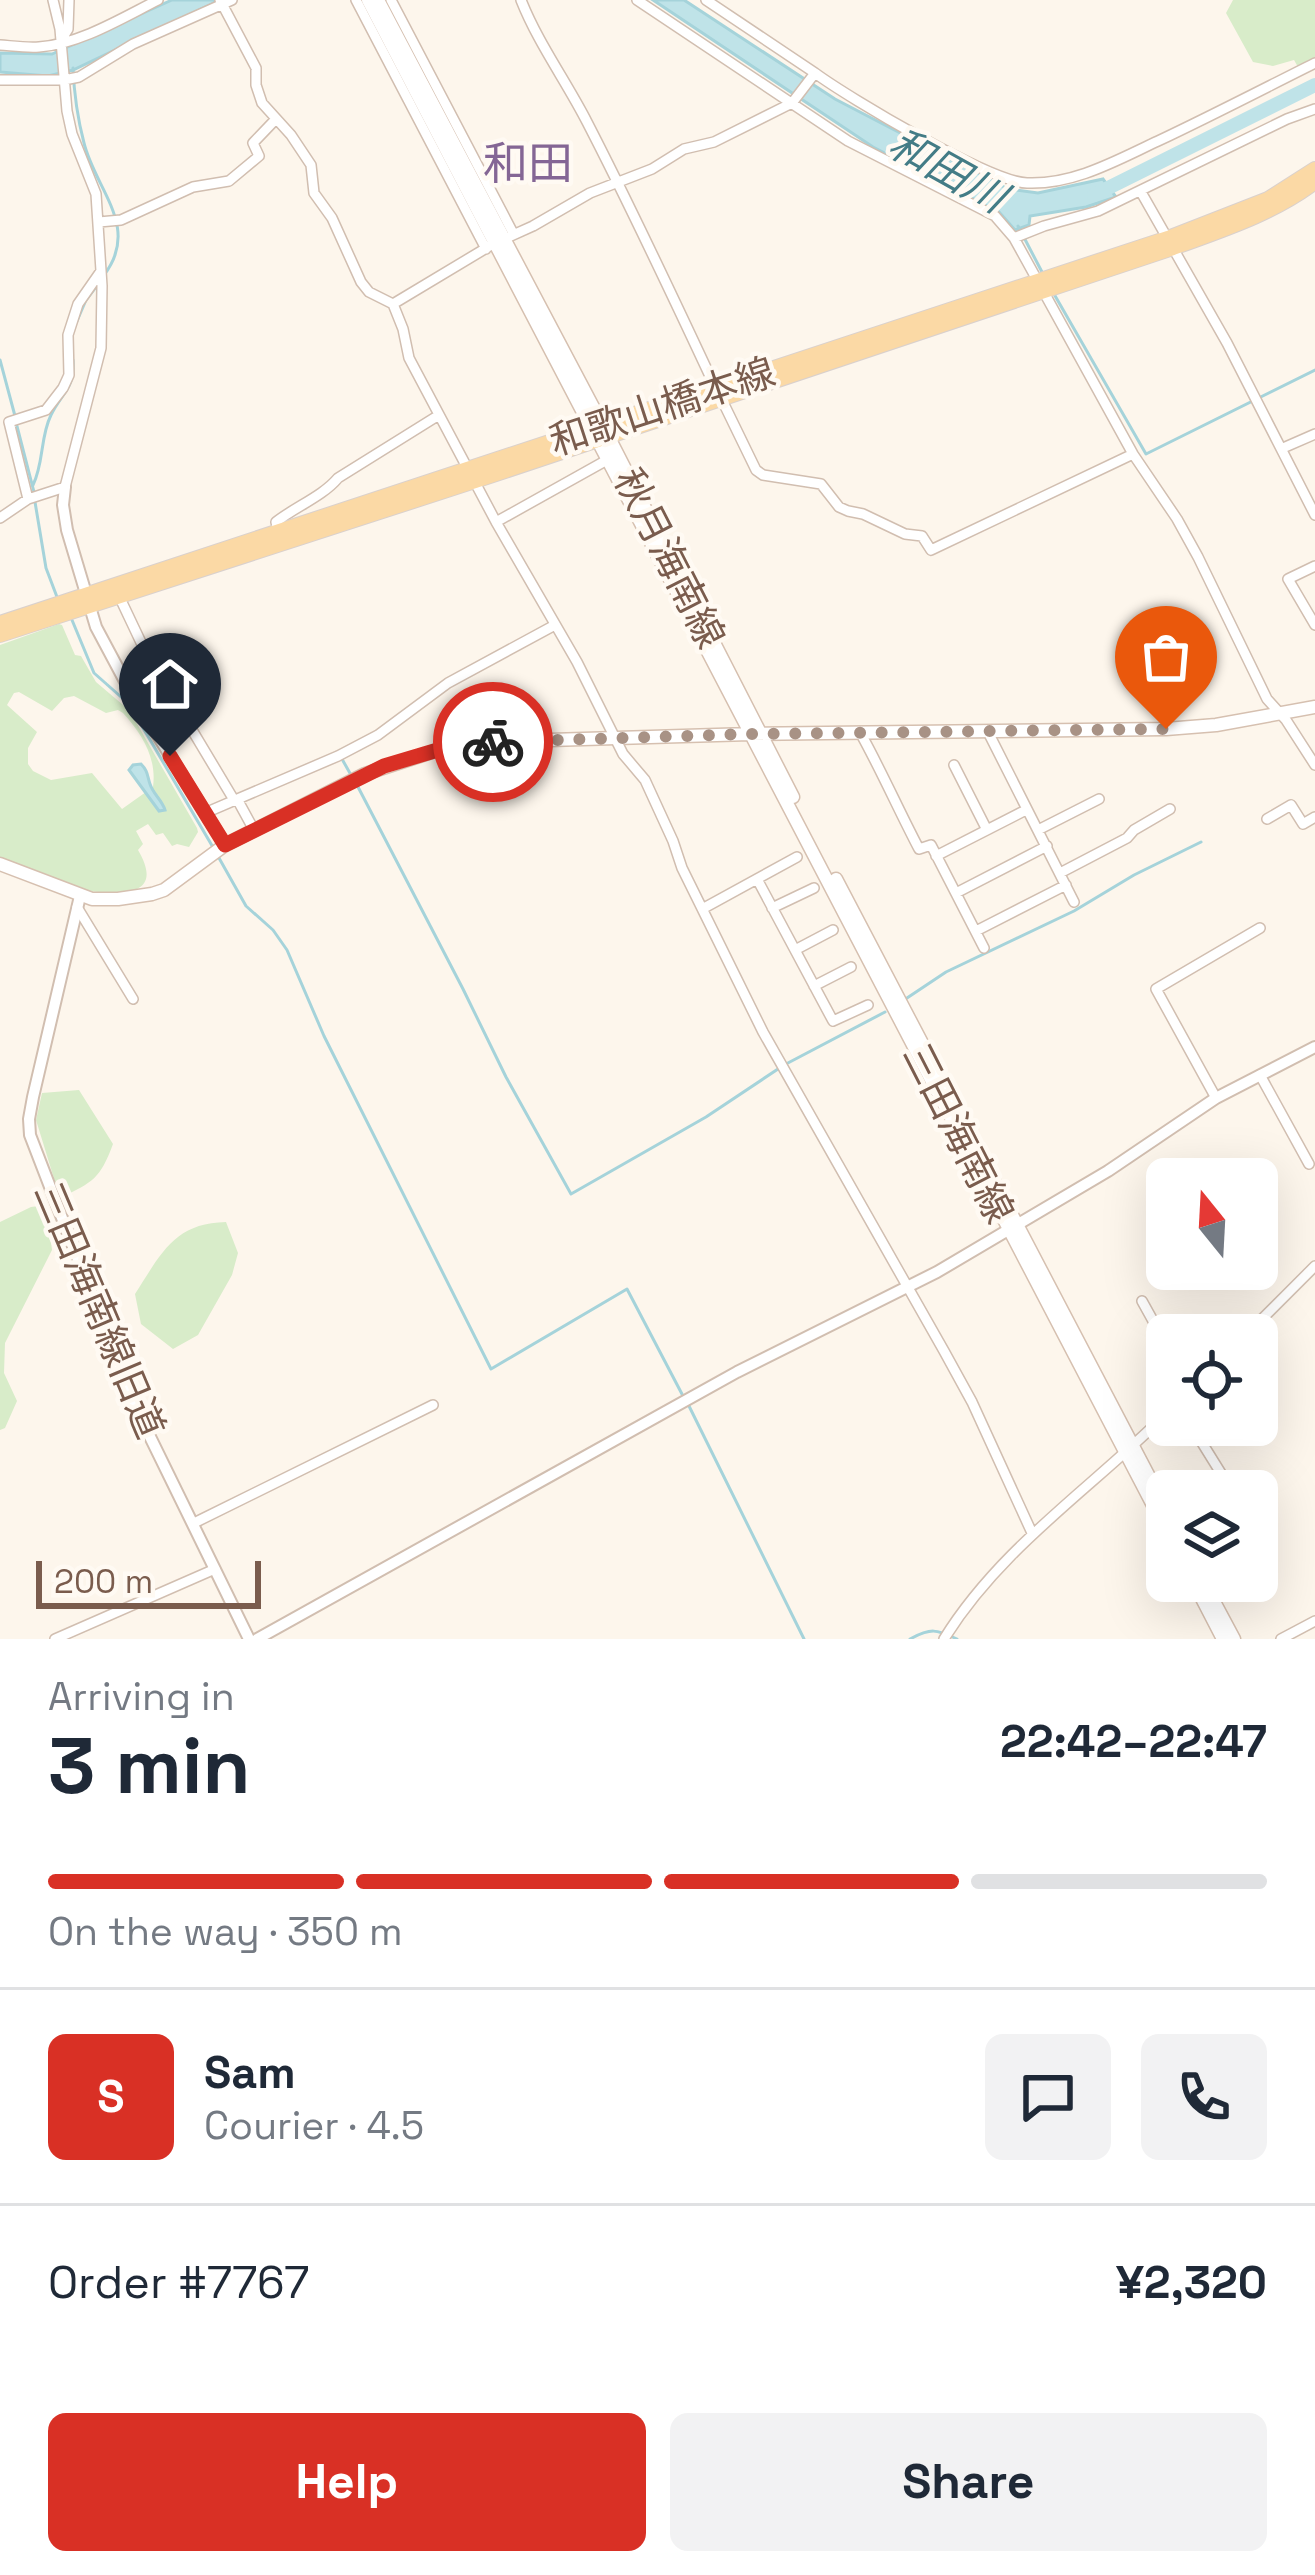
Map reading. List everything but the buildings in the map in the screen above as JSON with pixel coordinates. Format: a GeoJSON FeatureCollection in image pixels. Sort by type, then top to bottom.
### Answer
{"type":"FeatureCollection","features":[{"type":"Feature","properties":{"kind":"main road","name":"秋月海南線"},"geometry":{"type":"LineString","coordinates":[[368,0],[414,79],[755,734]]}},
{"type":"Feature","properties":{"kind":"main road","name":"秋月海南線"},"geometry":{"type":"LineString","coordinates":[[378,0],[414,79]]}},
{"type":"Feature","properties":{"kind":"main road","name":"和歌山橋本線"},"geometry":{"type":"LineString","coordinates":[[1170,243],[1268,199],[1315,170]]}},
{"type":"Feature","properties":{"kind":"main road","name":"和歌山橋本線"},"geometry":{"type":"LineString","coordinates":[[0,635],[70,605],[1255,217],[1315,182]]}},
{"type":"Feature","properties":{"kind":"main road","name":"秋月海南線"},"geometry":{"type":"LineString","coordinates":[[599,432],[607,460],[755,734]]}},
{"type":"Feature","properties":{"kind":"main road","name":"和歌山橋本線"},"geometry":{"type":"LineString","coordinates":[[0,623],[118,595],[280,538]]}},
{"type":"Feature","properties":{"kind":"main road"},"geometry":{"type":"LineString","coordinates":[[0,864],[79,902],[152,894],[218,849],[365,774],[441,749],[480,742],[1191,728],[1315,707]]}},
{"type":"Feature","properties":{"kind":"main road","name":"三田海南線"},"geometry":{"type":"LineString","coordinates":[[755,734],[1146,1485]]}},
{"type":"Feature","properties":{"kind":"main road","name":"三田海南線"},"geometry":{"type":"LineString","coordinates":[[1130,1450],[1146,1476]]}},
{"type":"Feature","properties":{"kind":"main road"},"geometry":{"type":"LineString","coordinates":[[1204,1602],[1223,1639]]}},
{"type":"Feature","properties":{"kind":"main road"},"geometry":{"type":"LineString","coordinates":[[1215,1602],[1234,1639]]}},
{"type":"Feature","properties":{"kind":"street"},"geometry":{"type":"LineString","coordinates":[[52,0],[72,134],[96,194],[102,286],[101,347],[64,487],[70,605],[107,650],[205,813],[218,849]]}},
{"type":"Feature","properties":{"kind":"street"},"geometry":{"type":"LineString","coordinates":[[61,44],[68,29],[69,0]]}},
{"type":"Feature","properties":{"kind":"street"},"geometry":{"type":"LineString","coordinates":[[120,0],[128,14]]}},
{"type":"Feature","properties":{"kind":"street"},"geometry":{"type":"LineString","coordinates":[[0,45],[61,44],[158,0]]}},
{"type":"Feature","properties":{"kind":"street"},"geometry":{"type":"LineString","coordinates":[[356,0],[499,242]]}},
{"type":"Feature","properties":{"kind":"street"},"geometry":{"type":"LineString","coordinates":[[391,0],[499,242]]}},
{"type":"Feature","properties":{"kind":"street"},"geometry":{"type":"LineString","coordinates":[[520,0],[585,117],[756,470],[821,484],[839,506],[905,534],[922,536],[932,550],[1133,454]]}},
{"type":"Feature","properties":{"kind":"street"},"geometry":{"type":"LineString","coordinates":[[637,0],[848,140],[995,217],[1014,238],[1133,454],[1178,519],[1254,677],[1315,765]]}},
{"type":"Feature","properties":{"kind":"street"},"geometry":{"type":"LineString","coordinates":[[706,0],[840,92],[1021,184],[1049,183],[1098,169],[1315,63]]}},
{"type":"Feature","properties":{"kind":"street"},"geometry":{"type":"LineString","coordinates":[[0,80],[79,77],[133,44],[224,2],[256,68],[262,103],[311,165],[314,193],[332,218],[361,282],[392,304],[409,358],[623,754],[646,780],[682,868],[764,1032],[972,1402],[1032,1533]]}},
{"type":"Feature","properties":{"kind":"street"},"geometry":{"type":"LineString","coordinates":[[392,304],[590,193],[792,104],[814,74]]}},
{"type":"Feature","properties":{"kind":"street"},"geometry":{"type":"LineString","coordinates":[[1014,238],[1098,211],[1287,119],[1315,110]]}},
{"type":"Feature","properties":{"kind":"street"},"geometry":{"type":"LineString","coordinates":[[99,222],[121,220],[194,187],[230,182],[259,156],[253,142],[275,120]]}},
{"type":"Feature","properties":{"kind":"street"},"geometry":{"type":"LineString","coordinates":[[1141,192],[1227,343],[1315,515]]}},
{"type":"Feature","properties":{"kind":"street"},"geometry":{"type":"LineString","coordinates":[[29,498],[9,422],[46,410],[63,388],[69,375],[68,335],[78,304],[100,271]]}},
{"type":"Feature","properties":{"kind":"street"},"geometry":{"type":"LineString","coordinates":[[280,538],[276,522],[295,507],[440,415]]}},
{"type":"Feature","properties":{"kind":"street"},"geometry":{"type":"LineString","coordinates":[[1282,448],[1315,434]]}},
{"type":"Feature","properties":{"kind":"street"},"geometry":{"type":"LineString","coordinates":[[496,522],[607,460]]}},
{"type":"Feature","properties":{"kind":"street"},"geometry":{"type":"LineString","coordinates":[[0,518],[29,498],[64,487]]}},
{"type":"Feature","properties":{"kind":"street"},"geometry":{"type":"LineString","coordinates":[[1315,566],[1288,579],[1315,626]]}},
{"type":"Feature","properties":{"kind":"street"},"geometry":{"type":"LineString","coordinates":[[118,595],[146,653],[254,830]]}},
{"type":"Feature","properties":{"kind":"street"},"geometry":{"type":"LineString","coordinates":[[205,813],[378,735],[448,683],[555,625]]}},
{"type":"Feature","properties":{"kind":"street"},"geometry":{"type":"LineString","coordinates":[[153,727],[181,713]]}},
{"type":"Feature","properties":{"kind":"street"},"geometry":{"type":"LineString","coordinates":[[988,732],[1074,902]]}},
{"type":"Feature","properties":{"kind":"street"},"geometry":{"type":"LineString","coordinates":[[861,734],[919,849],[931,845],[984,948]]}},
{"type":"Feature","properties":{"kind":"street"},"geometry":{"type":"LineString","coordinates":[[954,765],[987,830]]}},
{"type":"Feature","properties":{"kind":"street"},"geometry":{"type":"LineString","coordinates":[[1038,830],[1099,800]]}},
{"type":"Feature","properties":{"kind":"street"},"geometry":{"type":"LineString","coordinates":[[1267,819],[1291,805],[1303,824],[1315,817]]}},
{"type":"Feature","properties":{"kind":"street"},"geometry":{"type":"LineString","coordinates":[[1060,873],[1170,809]]}},
{"type":"Feature","properties":{"kind":"street"},"geometry":{"type":"LineString","coordinates":[[937,856],[1026,810]]}},
{"type":"Feature","properties":{"kind":"street"},"geometry":{"type":"LineString","coordinates":[[956,893],[1046,846]]}},
{"type":"Feature","properties":{"kind":"street"},"geometry":{"type":"LineString","coordinates":[[704,908],[797,857]]}},
{"type":"Feature","properties":{"kind":"street"},"geometry":{"type":"LineString","coordinates":[[757,879],[833,1021],[868,1005]]}},
{"type":"Feature","properties":{"kind":"street"},"geometry":{"type":"LineString","coordinates":[[976,931],[1066,885]]}},
{"type":"Feature","properties":{"kind":"street"},"geometry":{"type":"LineString","coordinates":[[772,908],[814,888]]}},
{"type":"Feature","properties":{"kind":"street"},"geometry":{"type":"LineString","coordinates":[[79,902],[133,999]]}},
{"type":"Feature","properties":{"kind":"street","name":"三田海南線旧道"},"geometry":{"type":"LineString","coordinates":[[79,902],[33,1097],[30,1135],[133,1402],[253,1639]]}},
{"type":"Feature","properties":{"kind":"street"},"geometry":{"type":"LineString","coordinates":[[1216,1098],[1156,989],[1260,928]]}},
{"type":"Feature","properties":{"kind":"street"},"geometry":{"type":"LineString","coordinates":[[795,950],[833,931]]}},
{"type":"Feature","properties":{"kind":"street"},"geometry":{"type":"LineString","coordinates":[[814,986],[851,967]]}},
{"type":"Feature","properties":{"kind":"street"},"geometry":{"type":"LineString","coordinates":[[253,1639],[737,1372],[909,1286],[1108,1171],[1216,1098],[1315,1047]]}},
{"type":"Feature","properties":{"kind":"street"},"geometry":{"type":"LineString","coordinates":[[1260,1075],[1309,1164]]}},
{"type":"Feature","properties":{"kind":"street"},"geometry":{"type":"LineString","coordinates":[[1267,1314],[1315,1266]]}},
{"type":"Feature","properties":{"kind":"street"},"geometry":{"type":"LineString","coordinates":[[1142,1301],[1149,1314]]}},
{"type":"Feature","properties":{"kind":"street"},"geometry":{"type":"LineString","coordinates":[[194,1523],[433,1405]]}},
{"type":"Feature","properties":{"kind":"street"},"geometry":{"type":"LineString","coordinates":[[944,1639],[986,1580],[1032,1533],[1146,1434]]}},
{"type":"Feature","properties":{"kind":"street"},"geometry":{"type":"LineString","coordinates":[[55,1639],[214,1569]]}},
{"type":"Feature","properties":{"kind":"street"},"geometry":{"type":"LineString","coordinates":[[1280,1639],[1315,1621]]}},
{"type":"Feature","properties":{"kind":"green space"},"geometry":{"type":"Polygon","coordinates":[[[1233,0],[1315,0],[1315,57],[1298,67],[1294,60],[1273,66],[1253,62],[1226,13],[1233,0]]]}},
{"type":"Feature","properties":{"kind":"green space"},"geometry":{"type":"Polygon","coordinates":[[[62,625],[75,655],[81,656],[96,682],[129,710],[197,828],[189,847],[172,846],[148,824],[136,831],[143,844],[138,850],[147,876],[136,889],[115,893],[78,889],[0,859],[0,645],[62,625]],[[19,692],[7,705],[37,732],[28,748],[33,771],[51,780],[92,773],[122,809],[153,787],[147,747],[123,713],[106,713],[74,696],[64,698],[52,711],[19,692]]]}},
{"type":"Feature","properties":{"kind":"green space"},"geometry":{"type":"Polygon","coordinates":[[[79,1090],[113,1144],[94,1178],[60,1198],[36,1120],[42,1093],[79,1090]]]}},
{"type":"Feature","properties":{"kind":"green space"},"geometry":{"type":"Polygon","coordinates":[[[46,1205],[52,1250],[5,1343],[4,1373],[17,1401],[0,1430],[0,1222],[46,1205]]]}},
{"type":"Feature","properties":{"kind":"green space"},"geometry":{"type":"Polygon","coordinates":[[[226,1222],[238,1253],[232,1275],[198,1335],[173,1349],[141,1324],[135,1294],[181,1235],[226,1222]]]}},
{"type":"Feature","properties":{"kind":"water"},"geometry":{"type":"Polygon","coordinates":[[[172,0],[220,0],[73,70],[48,76],[0,72],[0,53],[52,54],[172,0]]]}},
{"type":"Feature","properties":{"kind":"water"},"geometry":{"type":"Polygon","coordinates":[[[653,0],[684,0],[835,99],[1008,189],[1038,193],[1103,179],[1116,197],[1030,216],[1029,225],[1015,230],[999,212],[873,147],[653,0]]]}},
{"type":"Feature","properties":{"kind":"water"},"geometry":{"type":"Polygon","coordinates":[[[141,764],[165,810],[159,811],[129,770],[141,764]]]}},
{"type":"Feature","properties":{"kind":"waterway"},"geometry":{"type":"LineString","coordinates":[[73,68],[84,143],[117,224],[114,257],[104,275]]}},
{"type":"Feature","properties":{"kind":"waterway","name":"和田川"},"geometry":{"type":"LineString","coordinates":[[1094,195],[1315,85]]}},
{"type":"Feature","properties":{"kind":"waterway"},"geometry":{"type":"LineString","coordinates":[[1018,226],[1042,272]]}},
{"type":"Feature","properties":{"kind":"waterway"},"geometry":{"type":"LineString","coordinates":[[77,321],[99,283]]}},
{"type":"Feature","properties":{"kind":"waterway"},"geometry":{"type":"LineString","coordinates":[[1054,294],[1146,454],[1315,370]]}},
{"type":"Feature","properties":{"kind":"waterway"},"geometry":{"type":"LineString","coordinates":[[0,360],[15,416]]}},
{"type":"Feature","properties":{"kind":"waterway"},"geometry":{"type":"LineString","coordinates":[[33,485],[48,423],[70,384],[73,360]]}},
{"type":"Feature","properties":{"kind":"waterway"},"geometry":{"type":"LineString","coordinates":[[17,426],[34,492]]}},
{"type":"Feature","properties":{"kind":"waterway"},"geometry":{"type":"LineString","coordinates":[[35,502],[46,568],[57,597]]}},
{"type":"Feature","properties":{"kind":"waterway"},"geometry":{"type":"LineString","coordinates":[[72,620],[94,673],[129,704],[214,849]]}},
{"type":"Feature","properties":{"kind":"waterway"},"geometry":{"type":"LineString","coordinates":[[342,759],[351,775]]}},
{"type":"Feature","properties":{"kind":"waterway"},"geometry":{"type":"LineString","coordinates":[[357,785],[571,1194],[706,1117],[778,1069]]}},
{"type":"Feature","properties":{"kind":"waterway"},"geometry":{"type":"LineString","coordinates":[[907,998],[946,972],[1074,911],[1201,842]]}},
{"type":"Feature","properties":{"kind":"waterway"},"geometry":{"type":"LineString","coordinates":[[219,858],[246,906],[287,950],[324,1036],[491,1369],[627,1289],[683,1396]]}},
{"type":"Feature","properties":{"kind":"waterway"},"geometry":{"type":"LineString","coordinates":[[786,1064],[885,1012]]}},
{"type":"Feature","properties":{"kind":"waterway"},"geometry":{"type":"LineString","coordinates":[[688,1404],[804,1639]]}},
{"type":"Feature","properties":{"kind":"waterway"},"geometry":{"type":"LineString","coordinates":[[910,1639],[933,1631],[957,1639]]}},
{"type":"Feature","properties":{"kind":"way so far"},"geometry":{"type":"LineString","coordinates":[[493,742],[1166,729]]}},
{"type":"Feature","properties":{"kind":"district","name":"和田"},"geometry":{"type":"Point","coordinates":[528,163]}},
{"type":"Feature","properties":{"kind":"route"},"geometry":{"type":"LineString","coordinates":[[170,756],[225,845],[384,766],[441,749],[493,742]]}}]}
